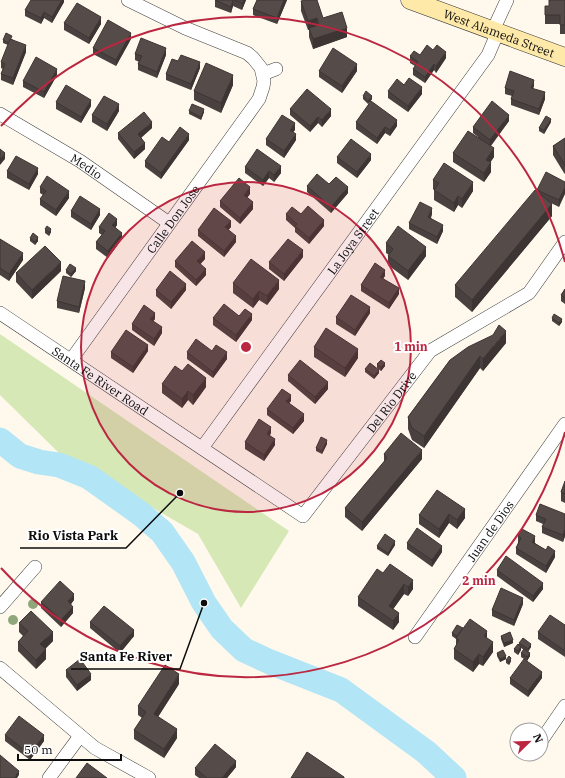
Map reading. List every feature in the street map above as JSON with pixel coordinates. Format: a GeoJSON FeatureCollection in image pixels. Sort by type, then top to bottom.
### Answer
{"type":"FeatureCollection","features":[{"type":"Feature","properties":{"kind":"street"},"geometry":{"type":"LineString","coordinates":[[128,0],[185,28],[247,53],[257,63],[263,74],[276,69]]}},
{"type":"Feature","properties":{"kind":"street","name":"West Alameda Street"},"geometry":{"type":"LineString","coordinates":[[410,0],[565,57]]}},
{"type":"Feature","properties":{"kind":"street","name":"La Joya Street"},"geometry":{"type":"LineString","coordinates":[[202,448],[488,55],[494,40],[495,31],[507,0]]}},
{"type":"Feature","properties":{"kind":"street","name":"Calle Don Jose"},"geometry":{"type":"LineString","coordinates":[[71,360],[258,99],[264,87],[263,74]]}},
{"type":"Feature","properties":{"kind":"street","name":"Medio"},"geometry":{"type":"LineString","coordinates":[[0,114],[80,161],[169,223]]}},
{"type":"Feature","properties":{"kind":"street","name":"Del Rio Drive"},"geometry":{"type":"LineString","coordinates":[[303,516],[430,352],[529,293],[565,242]]}},
{"type":"Feature","properties":{"kind":"street","name":"Santa Fe River Road"},"geometry":{"type":"LineString","coordinates":[[0,313],[303,516]]}},
{"type":"Feature","properties":{"kind":"street","name":"Juan de Dios"},"geometry":{"type":"LineString","coordinates":[[415,637],[565,424]]}},
{"type":"Feature","properties":{"kind":"street"},"geometry":{"type":"LineString","coordinates":[[0,607],[35,568]]}},
{"type":"Feature","properties":{"kind":"street"},"geometry":{"type":"LineString","coordinates":[[0,668],[99,751],[149,778]]}},
{"type":"Feature","properties":{"kind":"street"},"geometry":{"type":"LineString","coordinates":[[549,729],[565,706]]}},
{"type":"Feature","properties":{"kind":"street"},"geometry":{"type":"LineString","coordinates":[[49,778],[80,736]]}},
{"type":"Feature","properties":{"kind":"green space"},"geometry":{"type":"Polygon","coordinates":[[[0,334],[289,531],[241,608],[198,534],[61,455],[0,395],[0,334]]]}},
{"type":"Feature","properties":{"kind":"building"},"geometry":{"type":"Polygon","coordinates":[[[31,0],[62,0],[52,17],[44,12],[41,18],[25,10],[31,0]]]}},
{"type":"Feature","properties":{"kind":"building"},"geometry":{"type":"Polygon","coordinates":[[[215,0],[233,0],[231,7],[215,0]]]}},
{"type":"Feature","properties":{"kind":"building"},"geometry":{"type":"Polygon","coordinates":[[[234,0],[244,0],[242,3],[234,0]]]}},
{"type":"Feature","properties":{"kind":"building"},"geometry":{"type":"Polygon","coordinates":[[[257,0],[284,0],[277,18],[253,9],[257,0]]]}},
{"type":"Feature","properties":{"kind":"building"},"geometry":{"type":"Polygon","coordinates":[[[317,0],[323,18],[342,12],[347,28],[313,39],[309,28],[319,25],[317,18],[308,21],[301,1],[317,0]]]}},
{"type":"Feature","properties":{"kind":"building"},"geometry":{"type":"Polygon","coordinates":[[[549,0],[565,0],[565,25],[560,25],[560,15],[545,15],[545,6],[549,6],[549,0]]]}},
{"type":"Feature","properties":{"kind":"building"},"geometry":{"type":"Polygon","coordinates":[[[77,3],[101,17],[89,38],[64,23],[77,3]]]}},
{"type":"Feature","properties":{"kind":"building"},"geometry":{"type":"Polygon","coordinates":[[[108,20],[131,33],[116,60],[93,48],[108,20]]]}},
{"type":"Feature","properties":{"kind":"building"},"geometry":{"type":"Polygon","coordinates":[[[6,33],[12,36],[9,43],[3,40],[6,33]]]}},
{"type":"Feature","properties":{"kind":"building"},"geometry":{"type":"Polygon","coordinates":[[[141,38],[166,48],[157,72],[138,64],[142,56],[135,54],[141,38]]]}},
{"type":"Feature","properties":{"kind":"building"},"geometry":{"type":"Polygon","coordinates":[[[10,39],[26,45],[13,78],[1,74],[5,64],[1,62],[10,39]]]}},
{"type":"Feature","properties":{"kind":"building"},"geometry":{"type":"Polygon","coordinates":[[[427,45],[433,50],[437,45],[446,52],[436,66],[434,64],[425,77],[413,69],[418,62],[410,56],[414,51],[420,55],[427,45]]]}},
{"type":"Feature","properties":{"kind":"building"},"geometry":{"type":"Polygon","coordinates":[[[333,48],[357,64],[342,86],[319,71],[333,48]]]}},
{"type":"Feature","properties":{"kind":"building"},"geometry":{"type":"Polygon","coordinates":[[[181,55],[200,62],[191,84],[166,74],[172,59],[178,61],[181,55]]]}},
{"type":"Feature","properties":{"kind":"building"},"geometry":{"type":"Polygon","coordinates":[[[36,57],[57,69],[44,92],[23,81],[36,57]]]}},
{"type":"Feature","properties":{"kind":"building"},"geometry":{"type":"Polygon","coordinates":[[[206,63],[233,75],[221,103],[194,91],[206,63]]]}},
{"type":"Feature","properties":{"kind":"building"},"geometry":{"type":"Polygon","coordinates":[[[510,71],[534,80],[531,88],[545,92],[539,109],[511,99],[514,91],[505,88],[510,71]]]}},
{"type":"Feature","properties":{"kind":"building"},"geometry":{"type":"Polygon","coordinates":[[[409,78],[422,87],[408,106],[388,91],[397,79],[404,85],[409,78]]]}},
{"type":"Feature","properties":{"kind":"building"},"geometry":{"type":"Polygon","coordinates":[[[66,85],[91,100],[81,117],[56,102],[66,85]]]}},
{"type":"Feature","properties":{"kind":"building"},"geometry":{"type":"Polygon","coordinates":[[[307,89],[331,109],[322,120],[318,117],[310,126],[290,109],[307,89]]]}},
{"type":"Feature","properties":{"kind":"building"},"geometry":{"type":"Polygon","coordinates":[[[366,91],[372,96],[368,101],[363,96],[366,91]]]}},
{"type":"Feature","properties":{"kind":"building"},"geometry":{"type":"Polygon","coordinates":[[[104,96],[119,104],[107,124],[92,115],[104,96]]]}},
{"type":"Feature","properties":{"kind":"building"},"geometry":{"type":"Polygon","coordinates":[[[371,101],[397,120],[390,130],[385,127],[377,138],[356,122],[371,101]]]}},
{"type":"Feature","properties":{"kind":"building"},"geometry":{"type":"Polygon","coordinates":[[[492,101],[509,115],[490,140],[473,127],[492,101]]]}},
{"type":"Feature","properties":{"kind":"building"},"geometry":{"type":"Polygon","coordinates":[[[192,104],[204,109],[201,117],[189,111],[192,104]]]}},
{"type":"Feature","properties":{"kind":"building"},"geometry":{"type":"Polygon","coordinates":[[[144,112],[152,122],[138,134],[145,143],[134,152],[118,133],[144,112]]]}},
{"type":"Feature","properties":{"kind":"building"},"geometry":{"type":"Polygon","coordinates":[[[282,115],[295,123],[290,130],[296,134],[284,151],[266,139],[282,115]]]}},
{"type":"Feature","properties":{"kind":"building"},"geometry":{"type":"Polygon","coordinates":[[[546,116],[551,119],[544,130],[539,128],[546,116]]]}},
{"type":"Feature","properties":{"kind":"building"},"geometry":{"type":"Polygon","coordinates":[[[180,127],[189,134],[161,173],[145,161],[162,137],[169,142],[180,127]]]}},
{"type":"Feature","properties":{"kind":"building"},"geometry":{"type":"Polygon","coordinates":[[[468,131],[494,148],[486,160],[491,162],[484,173],[453,153],[468,131]]]}},
{"type":"Feature","properties":{"kind":"building"},"geometry":{"type":"Polygon","coordinates":[[[565,138],[565,165],[553,146],[565,138]]]}},
{"type":"Feature","properties":{"kind":"building"},"geometry":{"type":"Polygon","coordinates":[[[351,139],[371,154],[357,172],[337,157],[351,139]]]}},
{"type":"Feature","properties":{"kind":"building"},"geometry":{"type":"Polygon","coordinates":[[[0,149],[5,153],[0,159],[0,149]]]}},
{"type":"Feature","properties":{"kind":"building"},"geometry":{"type":"Polygon","coordinates":[[[257,149],[281,166],[274,175],[269,171],[263,180],[245,167],[257,149]]]}},
{"type":"Feature","properties":{"kind":"building"},"geometry":{"type":"Polygon","coordinates":[[[16,156],[38,168],[29,184],[7,171],[16,156]]]}},
{"type":"Feature","properties":{"kind":"building"},"geometry":{"type":"Polygon","coordinates":[[[444,163],[473,182],[462,199],[458,196],[454,203],[434,190],[439,183],[433,180],[444,163]]]}},
{"type":"Feature","properties":{"kind":"building"},"geometry":{"type":"Polygon","coordinates":[[[546,172],[565,182],[565,187],[559,200],[537,190],[546,172]]]}},
{"type":"Feature","properties":{"kind":"building"},"geometry":{"type":"Polygon","coordinates":[[[317,174],[329,184],[336,177],[348,187],[331,207],[307,186],[317,174]]]}},
{"type":"Feature","properties":{"kind":"building"},"geometry":{"type":"Polygon","coordinates":[[[47,176],[69,191],[56,210],[40,199],[46,191],[40,187],[47,176]]]}},
{"type":"Feature","properties":{"kind":"building"},"geometry":{"type":"Polygon","coordinates":[[[239,178],[250,187],[244,195],[253,202],[240,218],[220,201],[239,178]]]}},
{"type":"Feature","properties":{"kind":"building"},"geometry":{"type":"Polygon","coordinates":[[[535,190],[552,204],[472,300],[455,285],[535,190]]]}},
{"type":"Feature","properties":{"kind":"building"},"geometry":{"type":"Polygon","coordinates":[[[80,196],[100,209],[91,224],[71,211],[80,196]]]}},
{"type":"Feature","properties":{"kind":"building"},"geometry":{"type":"Polygon","coordinates":[[[420,202],[432,208],[428,217],[443,225],[437,237],[409,223],[420,202]]]}},
{"type":"Feature","properties":{"kind":"building"},"geometry":{"type":"Polygon","coordinates":[[[308,206],[324,220],[309,238],[295,226],[297,224],[286,214],[292,207],[301,214],[308,206]]]}},
{"type":"Feature","properties":{"kind":"building"},"geometry":{"type":"Polygon","coordinates":[[[214,208],[231,221],[225,227],[236,236],[224,251],[198,230],[214,208]]]}},
{"type":"Feature","properties":{"kind":"building"},"geometry":{"type":"Polygon","coordinates":[[[109,213],[117,219],[112,225],[122,233],[108,251],[96,242],[105,231],[99,227],[109,213]]]}},
{"type":"Feature","properties":{"kind":"building"},"geometry":{"type":"Polygon","coordinates":[[[47,226],[51,229],[49,232],[45,229],[47,226]]]}},
{"type":"Feature","properties":{"kind":"building"},"geometry":{"type":"Polygon","coordinates":[[[398,226],[426,247],[408,271],[388,256],[393,249],[386,243],[398,226]]]}},
{"type":"Feature","properties":{"kind":"building"},"geometry":{"type":"Polygon","coordinates":[[[33,233],[38,237],[35,242],[30,238],[33,233]]]}},
{"type":"Feature","properties":{"kind":"building"},"geometry":{"type":"Polygon","coordinates":[[[0,239],[23,253],[9,274],[0,268],[0,239]]]}},
{"type":"Feature","properties":{"kind":"building"},"geometry":{"type":"Polygon","coordinates":[[[288,239],[303,250],[284,274],[269,262],[288,239]]]}},
{"type":"Feature","properties":{"kind":"building"},"geometry":{"type":"Polygon","coordinates":[[[192,241],[205,252],[197,261],[206,269],[196,280],[175,261],[192,241]]]}},
{"type":"Feature","properties":{"kind":"building"},"geometry":{"type":"Polygon","coordinates":[[[45,246],[61,262],[32,290],[16,273],[45,246]]]}},
{"type":"Feature","properties":{"kind":"building"},"geometry":{"type":"Polygon","coordinates":[[[251,259],[279,280],[267,296],[259,291],[253,299],[233,283],[251,259]]]}},
{"type":"Feature","properties":{"kind":"building"},"geometry":{"type":"Polygon","coordinates":[[[375,263],[385,270],[380,277],[399,288],[389,303],[361,285],[375,263]]]}},
{"type":"Feature","properties":{"kind":"building"},"geometry":{"type":"Polygon","coordinates":[[[70,264],[76,268],[71,274],[66,270],[70,264]]]}},
{"type":"Feature","properties":{"kind":"building"},"geometry":{"type":"Polygon","coordinates":[[[170,271],[186,284],[171,302],[156,290],[170,271]]]}},
{"type":"Feature","properties":{"kind":"building"},"geometry":{"type":"Polygon","coordinates":[[[63,276],[85,281],[79,307],[57,301],[63,276]]]}},
{"type":"Feature","properties":{"kind":"building"},"geometry":{"type":"Polygon","coordinates":[[[565,289],[565,298],[561,295],[565,289]]]}},
{"type":"Feature","properties":{"kind":"building"},"geometry":{"type":"Polygon","coordinates":[[[351,295],[370,307],[355,330],[336,317],[351,295]]]}},
{"type":"Feature","properties":{"kind":"building"},"geometry":{"type":"Polygon","coordinates":[[[224,304],[239,316],[245,309],[252,314],[236,335],[213,318],[224,304]]]}},
{"type":"Feature","properties":{"kind":"building"},"geometry":{"type":"Polygon","coordinates":[[[144,305],[155,313],[150,319],[162,327],[154,339],[132,324],[144,305]]]}},
{"type":"Feature","properties":{"kind":"building"},"geometry":{"type":"Polygon","coordinates":[[[554,314],[562,319],[559,323],[552,318],[554,314]]]}},
{"type":"Feature","properties":{"kind":"building"},"geometry":{"type":"Polygon","coordinates":[[[499,325],[506,331],[483,359],[480,356],[424,436],[412,428],[408,417],[450,360],[468,347],[493,335],[499,325]]]}},
{"type":"Feature","properties":{"kind":"building"},"geometry":{"type":"Polygon","coordinates":[[[326,328],[358,349],[345,368],[314,347],[326,328]]]}},
{"type":"Feature","properties":{"kind":"building"},"geometry":{"type":"Polygon","coordinates":[[[126,330],[148,345],[133,367],[111,352],[126,330]]]}},
{"type":"Feature","properties":{"kind":"building"},"geometry":{"type":"Polygon","coordinates":[[[196,339],[212,351],[216,345],[227,352],[213,372],[187,352],[196,339]]]}},
{"type":"Feature","properties":{"kind":"building"},"geometry":{"type":"Polygon","coordinates":[[[300,360],[328,382],[315,397],[288,375],[300,360]]]}},
{"type":"Feature","properties":{"kind":"building"},"geometry":{"type":"Polygon","coordinates":[[[381,360],[385,363],[381,367],[377,364],[381,360]]]}},
{"type":"Feature","properties":{"kind":"building"},"geometry":{"type":"Polygon","coordinates":[[[370,363],[379,370],[374,376],[365,369],[370,363]]]}},
{"type":"Feature","properties":{"kind":"building"},"geometry":{"type":"Polygon","coordinates":[[[188,364],[206,378],[193,395],[188,391],[182,399],[162,384],[175,366],[182,371],[188,364]]]}},
{"type":"Feature","properties":{"kind":"building"},"geometry":{"type":"Polygon","coordinates":[[[282,389],[291,395],[286,401],[304,414],[293,428],[267,409],[282,389]]]}},
{"type":"Feature","properties":{"kind":"building"},"geometry":{"type":"Polygon","coordinates":[[[259,419],[271,427],[267,434],[275,439],[264,455],[245,442],[259,419]]]}},
{"type":"Feature","properties":{"kind":"building"},"geometry":{"type":"Polygon","coordinates":[[[401,433],[422,450],[362,522],[345,508],[387,458],[384,454],[401,433]]]}},
{"type":"Feature","properties":{"kind":"building"},"geometry":{"type":"Polygon","coordinates":[[[321,437],[327,440],[322,451],[316,448],[321,437]]]}},
{"type":"Feature","properties":{"kind":"building"},"geometry":{"type":"Polygon","coordinates":[[[565,481],[565,494],[561,492],[565,481]]]}},
{"type":"Feature","properties":{"kind":"building"},"geometry":{"type":"Polygon","coordinates":[[[437,490],[465,509],[457,520],[449,514],[439,529],[419,515],[437,490]]]}},
{"type":"Feature","properties":{"kind":"building"},"geometry":{"type":"Polygon","coordinates":[[[540,504],[565,514],[565,529],[563,535],[542,527],[546,519],[536,515],[540,504]]]}},
{"type":"Feature","properties":{"kind":"building"},"geometry":{"type":"Polygon","coordinates":[[[417,528],[442,546],[432,560],[407,543],[417,528]]]}},
{"type":"Feature","properties":{"kind":"building"},"geometry":{"type":"Polygon","coordinates":[[[522,529],[535,536],[532,542],[546,550],[548,546],[555,551],[546,566],[516,548],[521,538],[518,536],[522,529]]]}},
{"type":"Feature","properties":{"kind":"building"},"geometry":{"type":"Polygon","coordinates":[[[385,534],[395,541],[388,553],[377,546],[385,534]]]}},
{"type":"Feature","properties":{"kind":"building"},"geometry":{"type":"Polygon","coordinates":[[[506,556],[543,583],[533,596],[497,570],[506,556]]]}},
{"type":"Feature","properties":{"kind":"building"},"geometry":{"type":"Polygon","coordinates":[[[390,564],[413,580],[408,587],[404,584],[389,606],[399,613],[393,621],[358,597],[377,569],[383,573],[390,564]]]}},
{"type":"Feature","properties":{"kind":"building"},"geometry":{"type":"Polygon","coordinates":[[[60,581],[74,594],[68,601],[73,607],[61,620],[41,602],[60,581]]]}},
{"type":"Feature","properties":{"kind":"building"},"geometry":{"type":"Polygon","coordinates":[[[501,588],[523,598],[514,620],[492,610],[501,588]]]}},
{"type":"Feature","properties":{"kind":"building"},"geometry":{"type":"Polygon","coordinates":[[[104,606],[134,630],[120,646],[90,622],[104,606]]]}},
{"type":"Feature","properties":{"kind":"building"},"geometry":{"type":"Polygon","coordinates":[[[31,611],[53,632],[40,644],[46,649],[36,660],[18,642],[28,631],[19,623],[31,611]]]}},
{"type":"Feature","properties":{"kind":"building"},"geometry":{"type":"Polygon","coordinates":[[[550,615],[565,625],[565,651],[538,632],[550,615]]]}},
{"type":"Feature","properties":{"kind":"building"},"geometry":{"type":"Polygon","coordinates":[[[470,619],[487,631],[484,636],[493,642],[483,657],[479,654],[473,662],[454,649],[459,640],[456,638],[470,619]]]}},
{"type":"Feature","properties":{"kind":"building"},"geometry":{"type":"Polygon","coordinates":[[[457,625],[463,628],[457,636],[452,633],[457,625]]]}},
{"type":"Feature","properties":{"kind":"building"},"geometry":{"type":"Polygon","coordinates":[[[510,632],[513,640],[504,643],[501,636],[510,632]]]}},
{"type":"Feature","properties":{"kind":"building"},"geometry":{"type":"Polygon","coordinates":[[[523,638],[531,644],[528,649],[519,643],[523,638]]]}},
{"type":"Feature","properties":{"kind":"building"},"geometry":{"type":"Polygon","coordinates":[[[518,644],[521,647],[518,651],[514,649],[518,644]]]}},
{"type":"Feature","properties":{"kind":"building"},"geometry":{"type":"Polygon","coordinates":[[[524,649],[530,653],[527,657],[521,653],[524,649]]]}},
{"type":"Feature","properties":{"kind":"building"},"geometry":{"type":"Polygon","coordinates":[[[503,650],[506,656],[500,659],[497,653],[503,650]]]}},
{"type":"Feature","properties":{"kind":"building"},"geometry":{"type":"Polygon","coordinates":[[[509,656],[511,658],[509,662],[506,660],[509,656]]]}},
{"type":"Feature","properties":{"kind":"building"},"geometry":{"type":"Polygon","coordinates":[[[80,659],[91,674],[77,685],[66,670],[80,659]]]}},
{"type":"Feature","properties":{"kind":"building"},"geometry":{"type":"Polygon","coordinates":[[[524,659],[542,672],[528,691],[510,678],[524,659]]]}},
{"type":"Feature","properties":{"kind":"building"},"geometry":{"type":"Polygon","coordinates":[[[165,665],[179,674],[154,714],[177,729],[164,749],[134,730],[146,712],[138,706],[165,665]]]}},
{"type":"Feature","properties":{"kind":"building"},"geometry":{"type":"Polygon","coordinates":[[[19,716],[44,735],[30,754],[5,735],[19,716]]]}},
{"type":"Feature","properties":{"kind":"building"},"geometry":{"type":"Polygon","coordinates":[[[215,744],[236,761],[222,778],[207,778],[195,768],[215,744]]]}},
{"type":"Feature","properties":{"kind":"building"},"geometry":{"type":"Polygon","coordinates":[[[307,752],[344,777],[344,778],[291,778],[307,752]]]}},
{"type":"Feature","properties":{"kind":"building"},"geometry":{"type":"Polygon","coordinates":[[[0,755],[19,771],[14,778],[0,778],[0,755]]]}},
{"type":"Feature","properties":{"kind":"building"},"geometry":{"type":"Polygon","coordinates":[[[87,763],[107,778],[76,778],[87,763]]]}},
{"type":"Feature","properties":{"kind":"waterway"},"geometry":{"type":"LineString","coordinates":[[0,440],[20,456],[39,462],[59,465],[89,477],[141,514],[162,532],[183,562],[204,603],[222,629],[244,650],[341,690],[426,752],[454,778]]}},
{"type":"Feature","properties":{"kind":"place","name":"Rio Vista Park"},"geometry":{"type":"Point","coordinates":[180,493]}},
{"type":"Feature","properties":{"kind":"place","name":"Santa Fe River"},"geometry":{"type":"Point","coordinates":[204,603]}}]}
